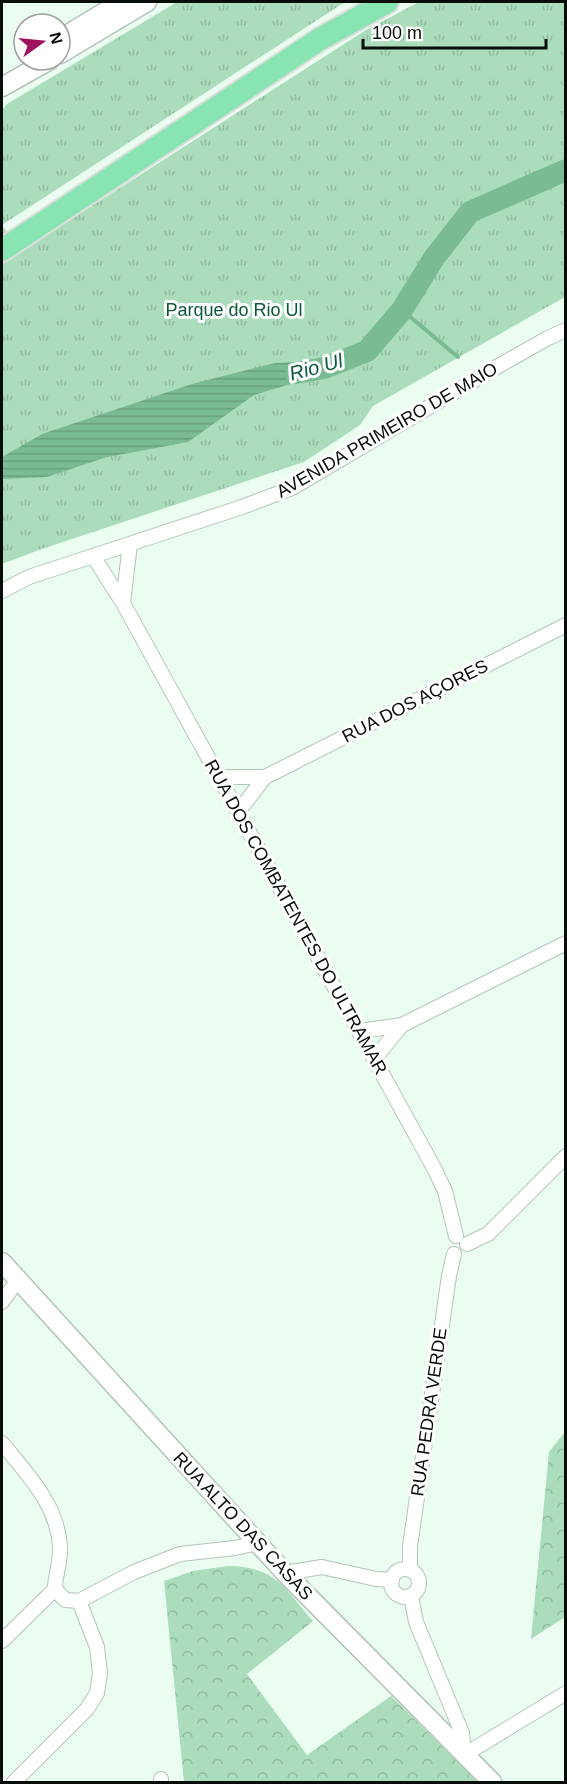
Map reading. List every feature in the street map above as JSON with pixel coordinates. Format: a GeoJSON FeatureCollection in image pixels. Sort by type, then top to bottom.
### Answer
{"type":"FeatureCollection","features":[{"type":"Feature","properties":{"kind":"highway"},"geometry":{"type":"LineString","coordinates":[[2,238],[316,31],[368,2]]}},
{"type":"Feature","properties":{"kind":"highway"},"geometry":{"type":"LineString","coordinates":[[2,250],[320,39],[387,2]]}},
{"type":"Feature","properties":{"kind":"main road"},"geometry":{"type":"LineString","coordinates":[[72,32],[121,2]]}},
{"type":"Feature","properties":{"kind":"main road"},"geometry":{"type":"LineString","coordinates":[[72,47],[147,2]]}},
{"type":"Feature","properties":{"kind":"main road"},"geometry":{"type":"LineString","coordinates":[[2,87],[29,72]]}},
{"type":"Feature","properties":{"kind":"main road","name":"RUA ALTO DAS CASAS"},"geometry":{"type":"LineString","coordinates":[[2,1266],[18,1280],[285,1573],[492,1782]]}},
{"type":"Feature","properties":{"kind":"street","name":"AVENIDA PRIMEIRO DE MAIO"},"geometry":{"type":"LineString","coordinates":[[2,591],[29,577],[251,504],[292,488],[500,365],[566,330]]}},
{"type":"Feature","properties":{"kind":"street"},"geometry":{"type":"LineString","coordinates":[[123,603],[130,544]]}},
{"type":"Feature","properties":{"kind":"street","name":"RUA DOS COMBATENTES DO ULTRAMAR"},"geometry":{"type":"LineString","coordinates":[[93,556],[123,603],[360,1031],[445,1191],[456,1236]]}},
{"type":"Feature","properties":{"kind":"street","name":"RUA DOS AÇORES"},"geometry":{"type":"LineString","coordinates":[[238,812],[265,777],[566,625]]}},
{"type":"Feature","properties":{"kind":"street","name":"RUA DOS AÇORES"},"geometry":{"type":"LineString","coordinates":[[219,777],[265,777]]}},
{"type":"Feature","properties":{"kind":"street"},"geometry":{"type":"LineString","coordinates":[[360,1031],[402,1025],[566,943]]}},
{"type":"Feature","properties":{"kind":"street"},"geometry":{"type":"LineString","coordinates":[[374,1059],[402,1025]]}},
{"type":"Feature","properties":{"kind":"street"},"geometry":{"type":"LineString","coordinates":[[467,1244],[488,1234],[566,1156]]}},
{"type":"Feature","properties":{"kind":"street"},"geometry":{"type":"LineString","coordinates":[[456,1236],[463,1238],[467,1244],[467,1248],[461,1254],[454,1254],[450,1252],[448,1244],[452,1237],[456,1236]]}},
{"type":"Feature","properties":{"kind":"street","name":"RUA PEDRA VERDE"},"geometry":{"type":"LineString","coordinates":[[410,1570],[410,1546],[447,1288],[454,1254]]}},
{"type":"Feature","properties":{"kind":"street"},"geometry":{"type":"LineString","coordinates":[[2,1302],[18,1280]]}},
{"type":"Feature","properties":{"kind":"street"},"geometry":{"type":"LineString","coordinates":[[2,1443],[29,1475],[54,1516],[60,1549],[55,1589],[2,1641]]}},
{"type":"Feature","properties":{"kind":"street"},"geometry":{"type":"LineString","coordinates":[[55,1589],[64,1600],[78,1600],[134,1572],[180,1554],[235,1548],[257,1543]]}},
{"type":"Feature","properties":{"kind":"street"},"geometry":{"type":"LineString","coordinates":[[285,1573],[322,1567],[376,1579],[392,1580]]}},
{"type":"Feature","properties":{"kind":"street"},"geometry":{"type":"LineString","coordinates":[[410,1570],[419,1581],[417,1590],[411,1596],[402,1597],[395,1593],[392,1580],[397,1572],[410,1570]]}},
{"type":"Feature","properties":{"kind":"street"},"geometry":{"type":"LineString","coordinates":[[411,1596],[416,1622],[462,1733],[464,1755],[566,1693]]}},
{"type":"Feature","properties":{"kind":"street"},"geometry":{"type":"LineString","coordinates":[[14,1782],[87,1709],[97,1694],[100,1673],[97,1647],[78,1600]]}},
{"type":"Feature","properties":{"kind":"green space"},"geometry":{"type":"Polygon","coordinates":[[[177,2],[345,2],[2,225],[2,110],[7,104],[60,72],[72,72],[72,65],[177,2]]]}},
{"type":"Feature","properties":{"kind":"green space","name":"Parque do Rio Ul"},"geometry":{"type":"Polygon","coordinates":[[[419,2],[565,2],[565,297],[373,406],[360,425],[304,462],[2,564],[2,264],[11,258],[2,244],[2,225],[20,252],[366,30],[419,2]]]}},
{"type":"Feature","properties":{"kind":"green space"},"geometry":{"type":"Polygon","coordinates":[[[565,1432],[565,1617],[531,1639],[549,1452],[565,1432]]]}},
{"type":"Feature","properties":{"kind":"green space"},"geometry":{"type":"Polygon","coordinates":[[[228,1566],[258,1570],[269,1575],[286,1589],[313,1621],[247,1674],[307,1755],[391,1696],[478,1782],[184,1782],[164,1581],[193,1571],[228,1566]]]}},
{"type":"Feature","properties":{"kind":"water"},"geometry":{"type":"Polygon","coordinates":[[[317,361],[324,368],[307,379],[254,395],[188,442],[107,457],[47,477],[2,479],[2,457],[42,434],[192,384],[275,363],[317,361]]]}},
{"type":"Feature","properties":{"kind":"waterway","name":"Rio Ul"},"geometry":{"type":"LineString","coordinates":[[296,373],[324,368],[367,351],[402,310],[434,258],[470,212],[566,170]]}},
{"type":"Feature","properties":{"kind":"waterway"},"geometry":{"type":"LineString","coordinates":[[402,310],[458,357]]}}]}
